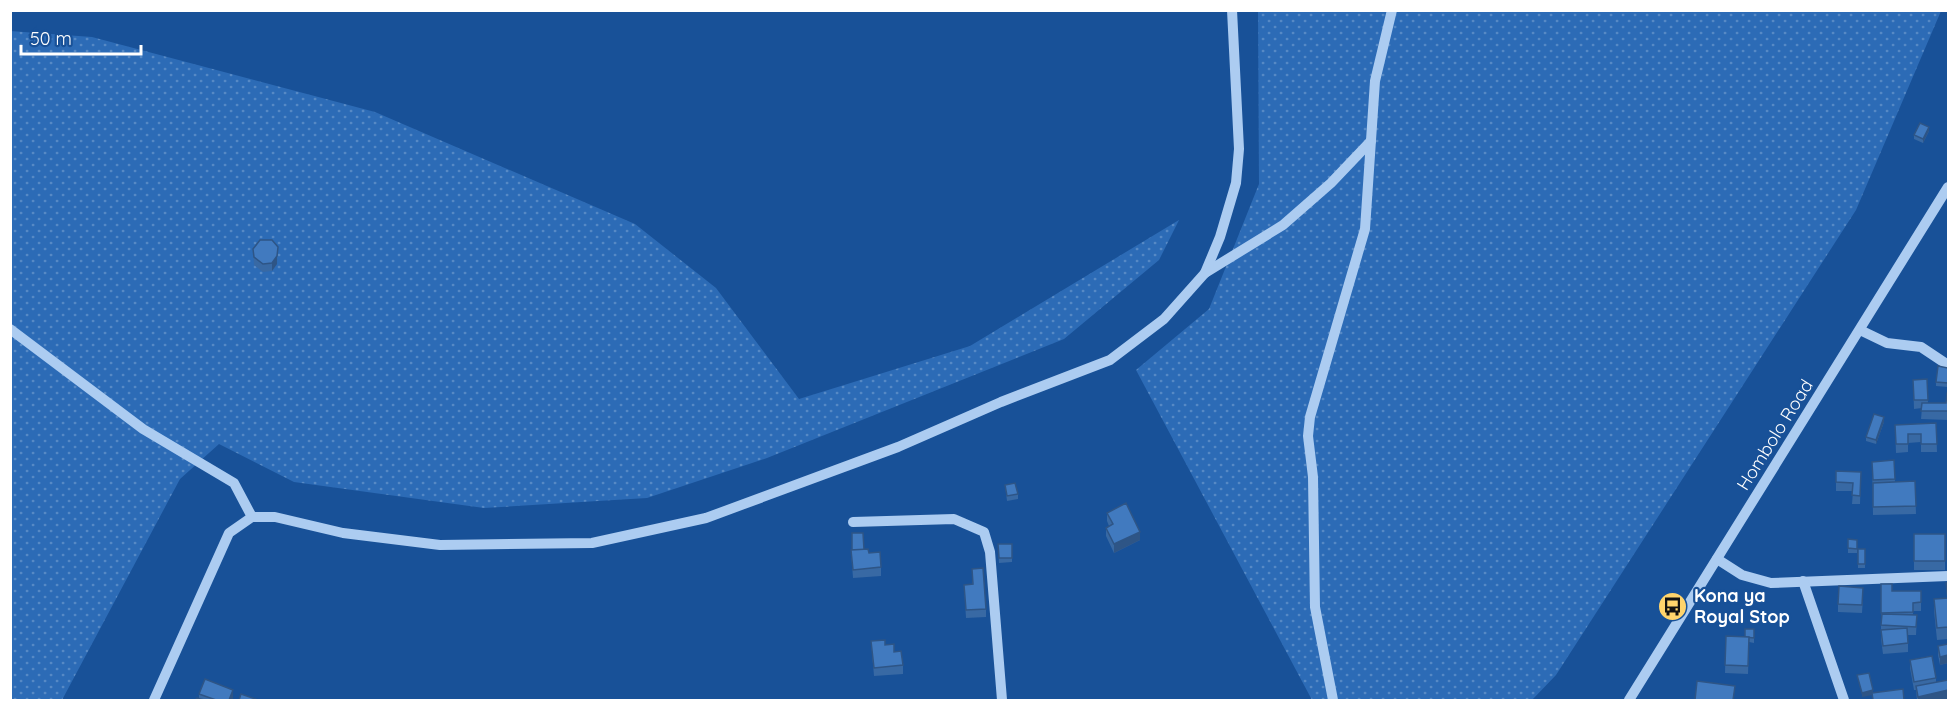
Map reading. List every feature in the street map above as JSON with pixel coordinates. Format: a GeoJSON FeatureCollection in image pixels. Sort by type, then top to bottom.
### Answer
{"type":"FeatureCollection","features":[{"type":"Feature","properties":{"kind":"street"},"geometry":{"type":"LineString","coordinates":[[1205,273],[1236,183],[1239,149],[1232,10]]}},
{"type":"Feature","properties":{"kind":"street"},"geometry":{"type":"LineString","coordinates":[[1333,700],[1315,607],[1313,477],[1308,435],[1312,410],[1365,229],[1375,81],[1392,10]]}},
{"type":"Feature","properties":{"kind":"street"},"geometry":{"type":"LineString","coordinates":[[154,700],[229,533],[252,517],[274,517],[343,533],[440,545],[592,543],[706,518],[898,447],[1001,402],[1110,360],[1164,320],[1205,273],[1283,225],[1331,183],[1371,141]]}},
{"type":"Feature","properties":{"kind":"street","name":"Hombolo Road"},"geometry":{"type":"LineString","coordinates":[[1629,700],[1948,188]]}},
{"type":"Feature","properties":{"kind":"street"},"geometry":{"type":"LineString","coordinates":[[10,329],[143,429],[234,483],[252,517]]}},
{"type":"Feature","properties":{"kind":"street"},"geometry":{"type":"LineString","coordinates":[[1860,330],[1887,343],[1921,347],[1948,365]]}},
{"type":"Feature","properties":{"kind":"street"},"geometry":{"type":"LineString","coordinates":[[853,522],[954,519],[984,532],[990,552],[1002,700]]}},
{"type":"Feature","properties":{"kind":"street"},"geometry":{"type":"LineString","coordinates":[[1717,559],[1742,575],[1771,583],[1948,576]]}},
{"type":"Feature","properties":{"kind":"street"},"geometry":{"type":"LineString","coordinates":[[1803,581],[1844,700]]}},
{"type":"Feature","properties":{"kind":"shaded area"},"geometry":{"type":"Polygon","coordinates":[[[1258,11],[1941,11],[1856,210],[1556,675],[1532,700],[1312,700],[1136,370],[1209,309],[1259,184],[1258,11]]]}},
{"type":"Feature","properties":{"kind":"shaded area"},"geometry":{"type":"Polygon","coordinates":[[[10,31],[92,37],[375,112],[635,224],[716,288],[799,399],[970,346],[1179,220],[1159,260],[1064,339],[767,458],[647,498],[484,508],[294,482],[219,444],[180,479],[62,700],[11,700],[10,31]]]}},
{"type":"Feature","properties":{"kind":"building"},"geometry":{"type":"Polygon","coordinates":[[[1920,123],[1929,127],[1923,139],[1914,135],[1920,123]]]}},
{"type":"Feature","properties":{"kind":"building"},"geometry":{"type":"Polygon","coordinates":[[[260,240],[272,240],[278,247],[277,256],[272,263],[263,264],[254,257],[253,249],[260,240]]]}},
{"type":"Feature","properties":{"kind":"building"},"geometry":{"type":"Polygon","coordinates":[[[1938,366],[1948,368],[1948,383],[1936,382],[1938,366]]]}},
{"type":"Feature","properties":{"kind":"building"},"geometry":{"type":"Polygon","coordinates":[[[1927,379],[1928,400],[1914,400],[1913,380],[1927,379]]]}},
{"type":"Feature","properties":{"kind":"building"},"geometry":{"type":"Polygon","coordinates":[[[1947,393],[1948,411],[1921,411],[1922,403],[1946,403],[1947,393]]]}},
{"type":"Feature","properties":{"kind":"building"},"geometry":{"type":"Polygon","coordinates":[[[1874,414],[1884,417],[1876,440],[1866,437],[1874,414]]]}},
{"type":"Feature","properties":{"kind":"building"},"geometry":{"type":"Polygon","coordinates":[[[1936,423],[1937,444],[1921,444],[1921,434],[1908,434],[1908,444],[1896,444],[1895,425],[1936,423]]]}},
{"type":"Feature","properties":{"kind":"building"},"geometry":{"type":"Polygon","coordinates":[[[1894,460],[1895,479],[1873,480],[1872,462],[1894,460]]]}},
{"type":"Feature","properties":{"kind":"building"},"geometry":{"type":"Polygon","coordinates":[[[1836,471],[1861,472],[1860,496],[1852,495],[1853,483],[1836,482],[1836,471]]]}},
{"type":"Feature","properties":{"kind":"building"},"geometry":{"type":"Polygon","coordinates":[[[1915,481],[1916,506],[1873,507],[1873,483],[1915,481]]]}},
{"type":"Feature","properties":{"kind":"building"},"geometry":{"type":"Polygon","coordinates":[[[1015,483],[1018,494],[1007,496],[1005,485],[1015,483]]]}},
{"type":"Feature","properties":{"kind":"building"},"geometry":{"type":"Polygon","coordinates":[[[1126,503],[1140,532],[1114,544],[1106,528],[1113,524],[1107,513],[1126,503]]]}},
{"type":"Feature","properties":{"kind":"building"},"geometry":{"type":"Polygon","coordinates":[[[852,533],[863,533],[864,550],[852,550],[852,533]]]}},
{"type":"Feature","properties":{"kind":"building"},"geometry":{"type":"Polygon","coordinates":[[[1914,534],[1945,534],[1945,561],[1914,561],[1914,534]]]}},
{"type":"Feature","properties":{"kind":"building"},"geometry":{"type":"Polygon","coordinates":[[[1848,539],[1857,540],[1857,549],[1848,548],[1848,539]]]}},
{"type":"Feature","properties":{"kind":"building"},"geometry":{"type":"Polygon","coordinates":[[[998,544],[1012,544],[1012,558],[999,558],[998,544]]]}},
{"type":"Feature","properties":{"kind":"building"},"geometry":{"type":"Polygon","coordinates":[[[868,549],[869,553],[880,552],[881,567],[853,570],[851,550],[868,549]]]}},
{"type":"Feature","properties":{"kind":"building"},"geometry":{"type":"Polygon","coordinates":[[[1858,549],[1865,549],[1865,564],[1858,564],[1858,549]]]}},
{"type":"Feature","properties":{"kind":"building"},"geometry":{"type":"Polygon","coordinates":[[[983,568],[986,609],[966,610],[964,585],[973,584],[972,569],[983,568]]]}},
{"type":"Feature","properties":{"kind":"building"},"geometry":{"type":"Polygon","coordinates":[[[1881,584],[1892,584],[1892,591],[1921,591],[1921,602],[1913,603],[1913,612],[1881,613],[1881,584]]]}},
{"type":"Feature","properties":{"kind":"building"},"geometry":{"type":"Polygon","coordinates":[[[1839,586],[1863,588],[1862,605],[1838,604],[1839,586]]]}},
{"type":"Feature","properties":{"kind":"building"},"geometry":{"type":"Polygon","coordinates":[[[1948,598],[1948,627],[1937,628],[1934,599],[1948,598]]]}},
{"type":"Feature","properties":{"kind":"building"},"geometry":{"type":"Polygon","coordinates":[[[1882,614],[1917,615],[1916,627],[1881,625],[1882,614]]]}},
{"type":"Feature","properties":{"kind":"building"},"geometry":{"type":"Polygon","coordinates":[[[1907,628],[1908,643],[1883,646],[1881,630],[1907,628]]]}},
{"type":"Feature","properties":{"kind":"building"},"geometry":{"type":"Polygon","coordinates":[[[1745,629],[1754,629],[1754,638],[1745,637],[1745,629]]]}},
{"type":"Feature","properties":{"kind":"building"},"geometry":{"type":"Polygon","coordinates":[[[1726,636],[1749,637],[1748,666],[1725,665],[1726,636]]]}},
{"type":"Feature","properties":{"kind":"building"},"geometry":{"type":"Polygon","coordinates":[[[885,640],[885,645],[894,644],[894,652],[901,651],[903,665],[874,668],[871,641],[885,640]]]}},
{"type":"Feature","properties":{"kind":"building"},"geometry":{"type":"Polygon","coordinates":[[[1948,644],[1948,655],[1940,657],[1938,646],[1948,644]]]}},
{"type":"Feature","properties":{"kind":"building"},"geometry":{"type":"Polygon","coordinates":[[[1932,656],[1936,678],[1914,682],[1910,660],[1932,656]]]}},
{"type":"Feature","properties":{"kind":"building"},"geometry":{"type":"Polygon","coordinates":[[[1869,673],[1873,690],[1862,693],[1857,675],[1869,673]]]}},
{"type":"Feature","properties":{"kind":"building"},"geometry":{"type":"Polygon","coordinates":[[[205,679],[233,690],[229,700],[216,700],[199,694],[205,679]]]}},
{"type":"Feature","properties":{"kind":"building"},"geometry":{"type":"Polygon","coordinates":[[[1948,680],[1948,690],[1918,697],[1916,686],[1948,680]]]}},
{"type":"Feature","properties":{"kind":"building"},"geometry":{"type":"Polygon","coordinates":[[[1697,681],[1735,686],[1733,700],[1695,700],[1697,681]]]}},
{"type":"Feature","properties":{"kind":"building"},"geometry":{"type":"Polygon","coordinates":[[[1903,689],[1904,700],[1873,700],[1872,693],[1903,689]]]}},
{"type":"Feature","properties":{"kind":"building"},"geometry":{"type":"Polygon","coordinates":[[[241,694],[258,700],[239,700],[241,694]]]}},
{"type":"Feature","properties":{"kind":"place","name":"Kona ya Royal Stop"},"geometry":{"type":"Point","coordinates":[1673,606]}}]}
